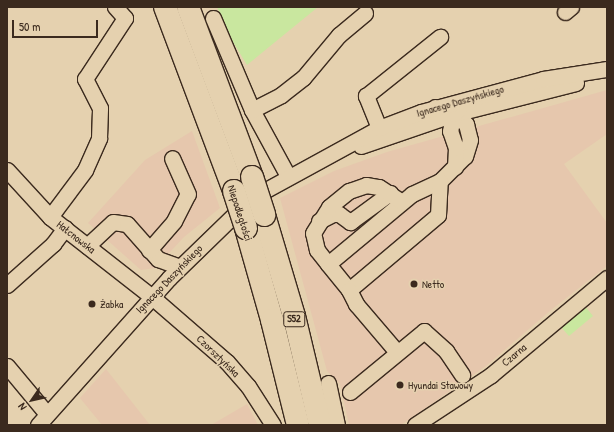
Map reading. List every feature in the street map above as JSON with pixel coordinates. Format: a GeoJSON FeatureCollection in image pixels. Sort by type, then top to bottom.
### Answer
{"type":"FeatureCollection","features":[{"type":"Feature","properties":{"kind":"highway","name":"Niepodległości"},"geometry":{"type":"LineString","coordinates":[[165,7],[246,228],[272,320],[298,425]]}},
{"type":"Feature","properties":{"kind":"highway","name":"Niepodległości"},"geometry":{"type":"LineString","coordinates":[[188,7],[252,177],[294,316],[320,425]]}},
{"type":"Feature","properties":{"kind":"street"},"geometry":{"type":"LineString","coordinates":[[50,217],[85,170],[99,138],[100,108],[85,79],[125,18],[114,7]]}},
{"type":"Feature","properties":{"kind":"street"},"geometry":{"type":"LineString","coordinates":[[252,110],[281,95],[303,78],[339,35],[365,13]]}},
{"type":"Feature","properties":{"kind":"street"},"geometry":{"type":"LineString","coordinates":[[213,18],[252,110],[288,176]]}},
{"type":"Feature","properties":{"kind":"street"},"geometry":{"type":"LineString","coordinates":[[379,128],[366,96],[440,37]]}},
{"type":"Feature","properties":{"kind":"street","name":"Ignacego Daszyńskiego"},"geometry":{"type":"LineString","coordinates":[[474,102],[543,79],[607,69]]}},
{"type":"Feature","properties":{"kind":"street","name":"Ignacego Daszyńskiego"},"geometry":{"type":"LineString","coordinates":[[43,419],[180,267],[235,214],[288,176],[379,128],[436,107],[474,102],[607,74]]}},
{"type":"Feature","properties":{"kind":"street"},"geometry":{"type":"LineString","coordinates":[[455,167],[456,148],[450,131],[454,114],[474,102]]}},
{"type":"Feature","properties":{"kind":"street"},"geometry":{"type":"LineString","coordinates":[[328,264],[412,194],[440,181],[455,167],[468,147],[470,140],[466,124],[474,102]]}},
{"type":"Feature","properties":{"kind":"street"},"geometry":{"type":"LineString","coordinates":[[436,107],[454,114],[466,124]]}},
{"type":"Feature","properties":{"kind":"street","name":"Ignacego Daszyńskiego"},"geometry":{"type":"LineString","coordinates":[[322,159],[454,114]]}},
{"type":"Feature","properties":{"kind":"street"},"geometry":{"type":"LineString","coordinates":[[426,123],[450,131]]}},
{"type":"Feature","properties":{"kind":"street"},"geometry":{"type":"LineString","coordinates":[[149,250],[174,220],[188,194],[172,158]]}},
{"type":"Feature","properties":{"kind":"street","name":"Hałcnowska"},"geometry":{"type":"LineString","coordinates":[[7,170],[50,217],[152,297]]}},
{"type":"Feature","properties":{"kind":"street"},"geometry":{"type":"LineString","coordinates":[[349,290],[438,215],[440,181]]}},
{"type":"Feature","properties":{"kind":"street"},"geometry":{"type":"LineString","coordinates":[[396,352],[356,304],[349,290],[328,264],[314,241],[313,232],[317,223],[329,207],[356,188],[379,187],[402,202]]}},
{"type":"Feature","properties":{"kind":"street"},"geometry":{"type":"LineString","coordinates":[[317,223],[333,214],[339,214],[350,222],[390,193]]}},
{"type":"Feature","properties":{"kind":"street"},"geometry":{"type":"LineString","coordinates":[[87,246],[113,222],[127,224],[149,250],[165,264],[180,267]]}},
{"type":"Feature","properties":{"kind":"street"},"geometry":{"type":"LineString","coordinates":[[7,285],[53,244],[65,228]]}},
{"type":"Feature","properties":{"kind":"street","name":"Czarna"},"geometry":{"type":"LineString","coordinates":[[415,425],[491,375],[607,278]]}},
{"type":"Feature","properties":{"kind":"street","name":"Czorsztyńska"},"geometry":{"type":"LineString","coordinates":[[152,297],[227,362],[256,396],[274,425]]}},
{"type":"Feature","properties":{"kind":"street"},"geometry":{"type":"LineString","coordinates":[[350,392],[396,352],[424,331],[446,350],[462,375]]}},
{"type":"Feature","properties":{"kind":"street"},"geometry":{"type":"LineString","coordinates":[[7,366],[43,419]]}},
{"type":"Feature","properties":{"kind":"street"},"geometry":{"type":"LineString","coordinates":[[328,383],[337,425]]}},
{"type":"Feature","properties":{"kind":"shaded area"},"geometry":{"type":"Polygon","coordinates":[[[607,90],[607,134],[564,164],[607,223],[607,266],[551,310],[486,366],[401,425],[349,425],[340,384],[327,371],[280,198],[334,171],[387,152],[607,90]]]}},
{"type":"Feature","properties":{"kind":"shaded area"},"geometry":{"type":"Polygon","coordinates":[[[192,131],[220,208],[184,237],[155,268],[141,270],[88,223],[145,160],[192,131]]]}},
{"type":"Feature","properties":{"kind":"shaded area"},"geometry":{"type":"Polygon","coordinates":[[[106,369],[150,425],[102,425],[80,398],[106,369]]]}},
{"type":"Feature","properties":{"kind":"shaded area"},"geometry":{"type":"Polygon","coordinates":[[[247,404],[258,425],[211,425],[247,404]]]}},
{"type":"Feature","properties":{"kind":"green space"},"geometry":{"type":"Polygon","coordinates":[[[217,7],[318,7],[247,65],[230,37],[217,7]]]}},
{"type":"Feature","properties":{"kind":"green space"},"geometry":{"type":"Polygon","coordinates":[[[584,305],[593,316],[569,336],[560,326],[584,305]]]}},
{"type":"Feature","properties":{"kind":"place","name":"Netto"},"geometry":{"type":"Point","coordinates":[414,284]}},
{"type":"Feature","properties":{"kind":"place","name":"Żabka"},"geometry":{"type":"Point","coordinates":[92,304]}},
{"type":"Feature","properties":{"kind":"place","name":"Hyundai Stawowy"},"geometry":{"type":"Point","coordinates":[400,385]}}]}
